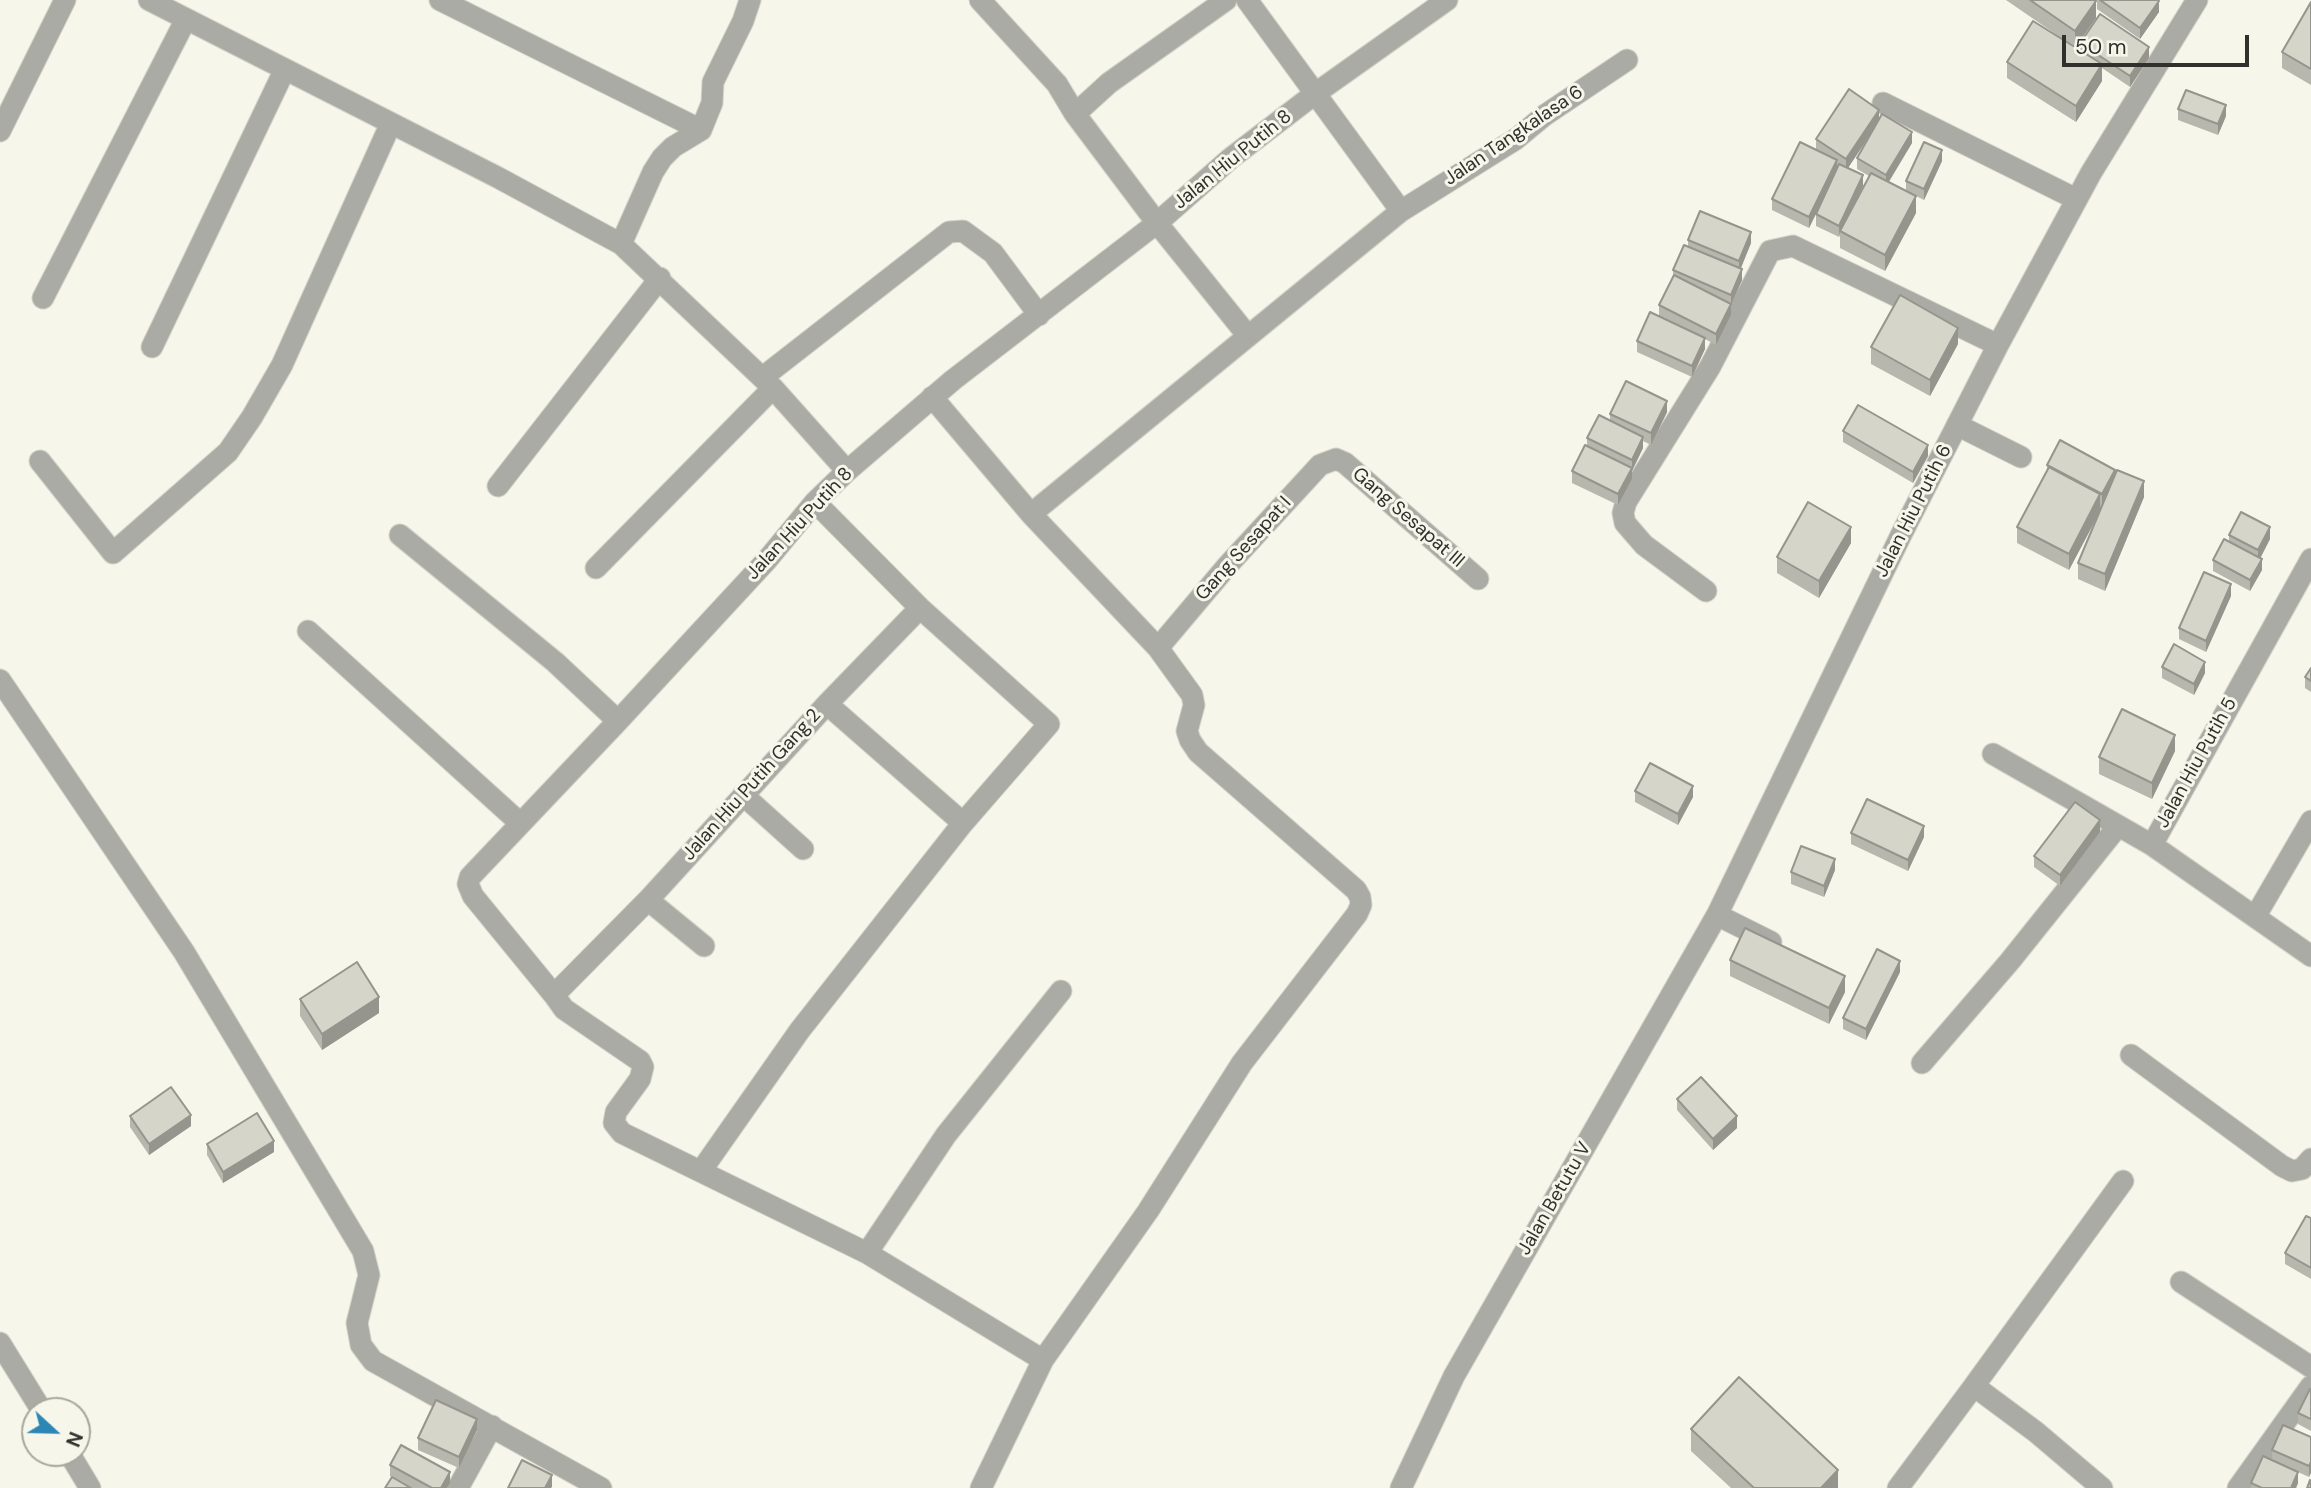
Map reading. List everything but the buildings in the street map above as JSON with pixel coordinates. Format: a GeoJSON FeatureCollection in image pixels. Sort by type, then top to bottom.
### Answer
{"type":"FeatureCollection","features":[{"type":"Feature","properties":{"kind":"street"},"geometry":{"type":"LineString","coordinates":[[0,131],[65,0]]}},
{"type":"Feature","properties":{"kind":"street"},"geometry":{"type":"LineString","coordinates":[[149,0],[621,244],[768,382],[847,471]]}},
{"type":"Feature","properties":{"kind":"street"},"geometry":{"type":"LineString","coordinates":[[440,0],[701,130]]}},
{"type":"Feature","properties":{"kind":"street"},"geometry":{"type":"LineString","coordinates":[[980,0],[1057,84],[1075,114],[1157,223],[1248,336]]}},
{"type":"Feature","properties":{"kind":"street"},"geometry":{"type":"LineString","coordinates":[[1075,114],[1109,83],[1226,0]]}},
{"type":"Feature","properties":{"kind":"street"},"geometry":{"type":"LineString","coordinates":[[1247,0],[1401,211]]}},
{"type":"Feature","properties":{"kind":"street","name":"Jalan Hiu Putih 8"},"geometry":{"type":"LineString","coordinates":[[554,995],[473,896],[468,884],[470,877],[618,722],[767,560],[815,502],[847,471],[932,397],[1157,223],[1231,158],[1316,93],[1447,0]]}},
{"type":"Feature","properties":{"kind":"street","name":"Jalan Hiu Putih 6"},"geometry":{"type":"LineString","coordinates":[[1717,915],[1901,534],[1998,345],[2076,200],[2197,0]]}},
{"type":"Feature","properties":{"kind":"street"},"geometry":{"type":"LineString","coordinates":[[621,244],[662,158],[673,147],[701,130],[712,103],[713,82],[746,2]]}},
{"type":"Feature","properties":{"kind":"street"},"geometry":{"type":"LineString","coordinates":[[43,298],[186,19]]}},
{"type":"Feature","properties":{"kind":"street","name":"Jalan Tangkalasa 6"},"geometry":{"type":"LineString","coordinates":[[1031,514],[1401,211],[1516,139],[1545,115],[1627,61]]}},
{"type":"Feature","properties":{"kind":"street"},"geometry":{"type":"LineString","coordinates":[[152,347],[285,69]]}},
{"type":"Feature","properties":{"kind":"street"},"geometry":{"type":"LineString","coordinates":[[1883,103],[2076,200]]}},
{"type":"Feature","properties":{"kind":"street"},"geometry":{"type":"LineString","coordinates":[[40,461],[113,553],[228,452],[282,365],[391,123]]}},
{"type":"Feature","properties":{"kind":"street"},"geometry":{"type":"LineString","coordinates":[[596,568],[768,382],[948,232],[963,231],[993,253],[1039,315]]}},
{"type":"Feature","properties":{"kind":"street"},"geometry":{"type":"LineString","coordinates":[[1706,591],[1644,545],[1625,523],[1623,513],[1626,502],[1710,367],[1770,251],[1793,246],[1998,345]]}},
{"type":"Feature","properties":{"kind":"street"},"geometry":{"type":"LineString","coordinates":[[498,486],[660,278]]}},
{"type":"Feature","properties":{"kind":"street"},"geometry":{"type":"LineString","coordinates":[[932,397],[1031,514],[1158,648],[1192,695],[1194,705],[1187,731],[1198,752],[1356,890],[1361,905],[1357,914],[1242,1063],[1148,1212],[1043,1360],[981,1488]]}},
{"type":"Feature","properties":{"kind":"street"},"geometry":{"type":"LineString","coordinates":[[1957,425],[2021,457]]}},
{"type":"Feature","properties":{"kind":"street","name":"Gang Sesapat III"},"geometry":{"type":"LineString","coordinates":[[1336,459],[1345,463],[1478,579]]}},
{"type":"Feature","properties":{"kind":"street","name":"Gang Sesapat I"},"geometry":{"type":"LineString","coordinates":[[1158,648],[1228,565],[1320,465],[1336,459]]}},
{"type":"Feature","properties":{"kind":"street"},"geometry":{"type":"LineString","coordinates":[[701,1171],[800,1030],[963,823],[1049,724],[920,608],[815,502]]}},
{"type":"Feature","properties":{"kind":"street"},"geometry":{"type":"LineString","coordinates":[[400,535],[555,662],[618,722]]}},
{"type":"Feature","properties":{"kind":"street","name":"Jalan Hiu Putih 5"},"geometry":{"type":"LineString","coordinates":[[1993,754],[2152,845],[2311,559]]}},
{"type":"Feature","properties":{"kind":"street","name":"Jalan Hiu Putih Gang 2"},"geometry":{"type":"LineString","coordinates":[[554,995],[648,900],[827,704],[920,608]]}},
{"type":"Feature","properties":{"kind":"street"},"geometry":{"type":"LineString","coordinates":[[307,631],[520,823]]}},
{"type":"Feature","properties":{"kind":"street"},"geometry":{"type":"LineString","coordinates":[[0,680],[184,952],[363,1251],[369,1275],[357,1323],[361,1345],[373,1361],[601,1488]]}},
{"type":"Feature","properties":{"kind":"street"},"geometry":{"type":"LineString","coordinates":[[827,704],[963,823]]}},
{"type":"Feature","properties":{"kind":"street"},"geometry":{"type":"LineString","coordinates":[[743,795],[803,849]]}},
{"type":"Feature","properties":{"kind":"street"},"geometry":{"type":"LineString","coordinates":[[2255,917],[2311,821]]}},
{"type":"Feature","properties":{"kind":"street"},"geometry":{"type":"LineString","coordinates":[[1922,1063],[2010,961],[2118,826]]}},
{"type":"Feature","properties":{"kind":"street"},"geometry":{"type":"LineString","coordinates":[[2152,845],[2311,956]]}},
{"type":"Feature","properties":{"kind":"street"},"geometry":{"type":"LineString","coordinates":[[648,900],[704,946]]}},
{"type":"Feature","properties":{"kind":"street"},"geometry":{"type":"LineString","coordinates":[[1717,915],[1789,951]]}},
{"type":"Feature","properties":{"kind":"street","name":"Jalan Betutu V"},"geometry":{"type":"LineString","coordinates":[[1401,1488],[1454,1376],[1717,915]]}},
{"type":"Feature","properties":{"kind":"street"},"geometry":{"type":"LineString","coordinates":[[867,1253],[946,1135],[1061,991]]}},
{"type":"Feature","properties":{"kind":"street"},"geometry":{"type":"LineString","coordinates":[[554,995],[565,1009],[640,1061],[643,1068],[640,1079],[616,1112],[614,1123],[622,1133],[867,1253],[1043,1360]]}},
{"type":"Feature","properties":{"kind":"street"},"geometry":{"type":"LineString","coordinates":[[2130,1055],[2282,1166],[2292,1171],[2302,1169],[2311,1159]]}},
{"type":"Feature","properties":{"kind":"street"},"geometry":{"type":"LineString","coordinates":[[1910,1484],[1974,1386],[2123,1181]]}},
{"type":"Feature","properties":{"kind":"street"},"geometry":{"type":"LineString","coordinates":[[2181,1282],[2311,1367]]}},
{"type":"Feature","properties":{"kind":"street"},"geometry":{"type":"LineString","coordinates":[[0,1343],[33,1397]]}},
{"type":"Feature","properties":{"kind":"street"},"geometry":{"type":"LineString","coordinates":[[1974,1386],[2036,1432],[2102,1488]]}},
{"type":"Feature","properties":{"kind":"street"},"geometry":{"type":"LineString","coordinates":[[2238,1488],[2311,1386]]}},
{"type":"Feature","properties":{"kind":"street"},"geometry":{"type":"LineString","coordinates":[[458,1488],[492,1426]]}},
{"type":"Feature","properties":{"kind":"street"},"geometry":{"type":"LineString","coordinates":[[75,1467],[83,1485]]}}]}
